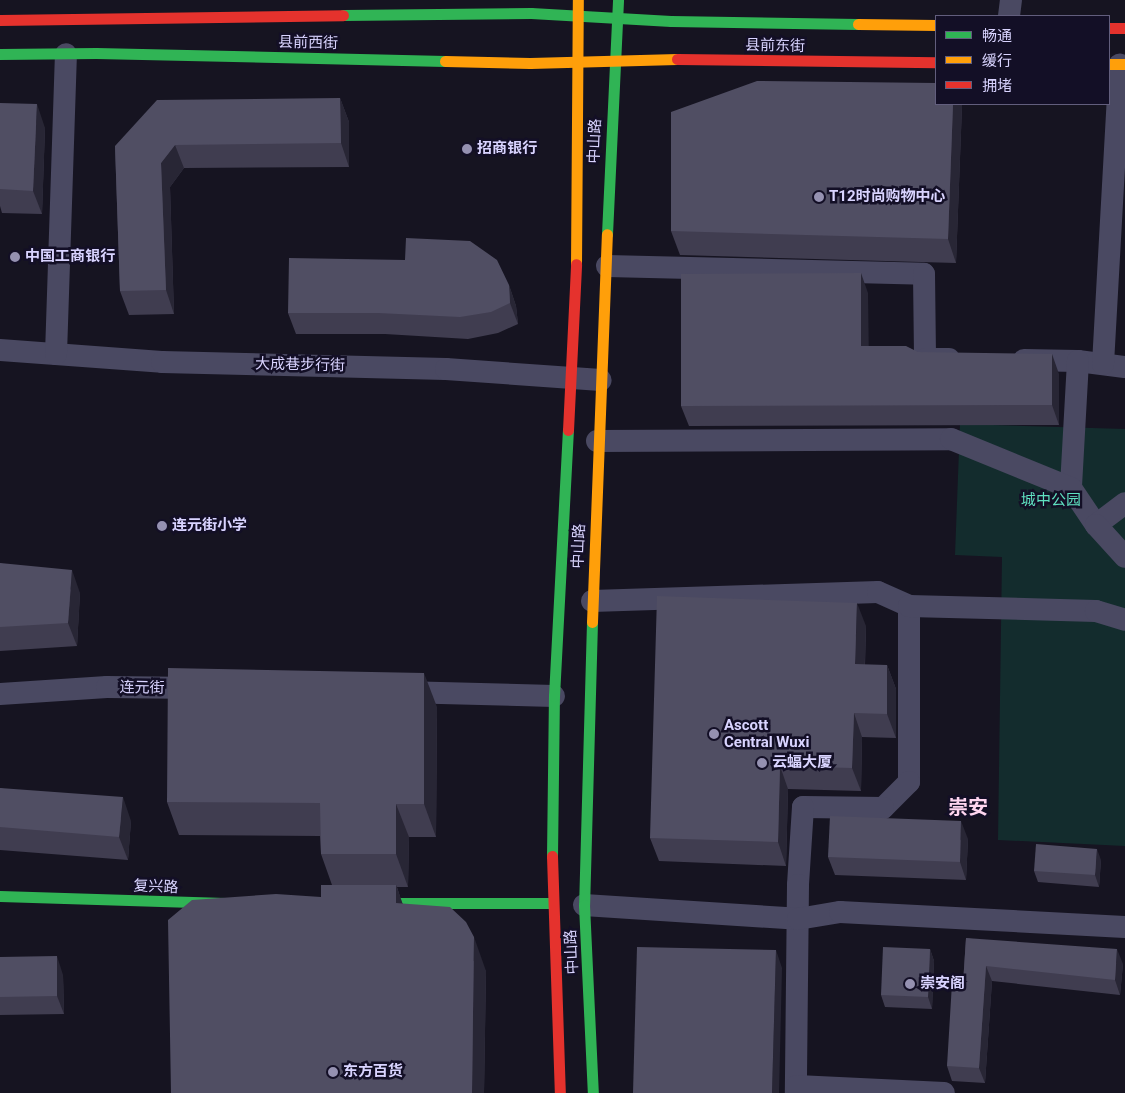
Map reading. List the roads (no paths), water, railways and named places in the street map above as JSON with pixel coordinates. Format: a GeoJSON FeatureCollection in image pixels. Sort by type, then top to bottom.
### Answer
{"type":"FeatureCollection","features":[{"type":"Feature","properties":{"kind":"main road","name":"中山路"},"geometry":{"type":"LineString","coordinates":[[560,1093],[552,903],[554,696],[576,265],[578,0]]}},
{"type":"Feature","properties":{"kind":"main road","name":"中山路"},"geometry":{"type":"LineString","coordinates":[[593,1093],[584,905],[597,441],[607,266],[618,0]]}},
{"type":"Feature","properties":{"kind":"main road","name":"县前西街"},"geometry":{"type":"LineString","coordinates":[[0,20],[531,13],[577,15]]}},
{"type":"Feature","properties":{"kind":"main road","name":"县前东街"},"geometry":{"type":"LineString","coordinates":[[577,15],[617,18],[935,25]]}},
{"type":"Feature","properties":{"kind":"main road"},"geometry":{"type":"LineString","coordinates":[[1110,28],[1125,28]]}},
{"type":"Feature","properties":{"kind":"main road","name":"县前西街"},"geometry":{"type":"LineString","coordinates":[[0,54],[614,61]]}},
{"type":"Feature","properties":{"kind":"main road","name":"县前东街"},"geometry":{"type":"LineString","coordinates":[[614,61],[935,62]]}},
{"type":"Feature","properties":{"kind":"main road","name":"复兴路"},"geometry":{"type":"LineString","coordinates":[[0,896],[239,903]]}},
{"type":"Feature","properties":{"kind":"main road"},"geometry":{"type":"LineString","coordinates":[[356,903],[552,903]]}},
{"type":"Feature","properties":{"kind":"street"},"geometry":{"type":"LineString","coordinates":[[1009,15],[1011,0]]}},
{"type":"Feature","properties":{"kind":"street"},"geometry":{"type":"LineString","coordinates":[[56,354],[66,54]]}},
{"type":"Feature","properties":{"kind":"street"},"geometry":{"type":"LineString","coordinates":[[1002,360],[1078,361],[1114,365],[1118,64]]}},
{"type":"Feature","properties":{"kind":"street"},"geometry":{"type":"LineString","coordinates":[[607,266],[924,274],[925,359],[973,360]]}},
{"type":"Feature","properties":{"kind":"street","name":"大成巷步行街"},"geometry":{"type":"LineString","coordinates":[[0,350],[162,362],[446,369],[570,380],[600,380]]}},
{"type":"Feature","properties":{"kind":"street"},"geometry":{"type":"LineString","coordinates":[[1070,488],[1078,361]]}},
{"type":"Feature","properties":{"kind":"street"},"geometry":{"type":"LineString","coordinates":[[597,441],[951,438],[1070,488],[1096,525],[1125,557]]}},
{"type":"Feature","properties":{"kind":"street"},"geometry":{"type":"LineString","coordinates":[[1096,525],[1125,503]]}},
{"type":"Feature","properties":{"kind":"street"},"geometry":{"type":"LineString","coordinates":[[592,601],[878,592],[910,606],[1096,611],[1125,620]]}},
{"type":"Feature","properties":{"kind":"street"},"geometry":{"type":"LineString","coordinates":[[910,606],[909,782],[883,808],[803,806],[798,919],[796,1089],[944,1093]]}},
{"type":"Feature","properties":{"kind":"street","name":"连元街"},"geometry":{"type":"LineString","coordinates":[[0,694],[107,687],[218,689]]}},
{"type":"Feature","properties":{"kind":"street"},"geometry":{"type":"LineString","coordinates":[[377,692],[554,696]]}},
{"type":"Feature","properties":{"kind":"street"},"geometry":{"type":"LineString","coordinates":[[584,905],[798,919],[840,912],[1125,927]]}},
{"type":"Feature","properties":{"kind":"place","name":"招商银行"},"geometry":{"type":"Point","coordinates":[467,149]}},
{"type":"Feature","properties":{"kind":"place","name":"T12时尚购物中心"},"geometry":{"type":"Point","coordinates":[819,197]}},
{"type":"Feature","properties":{"kind":"place","name":"中国工商银行"},"geometry":{"type":"Point","coordinates":[15,257]}},
{"type":"Feature","properties":{"kind":"place","name":"连元街小学"},"geometry":{"type":"Point","coordinates":[162,526]}},
{"type":"Feature","properties":{"kind":"place","name":"Ascott Central Wuxi"},"geometry":{"type":"Point","coordinates":[714,734]}},
{"type":"Feature","properties":{"kind":"place","name":"云蝠大厦"},"geometry":{"type":"Point","coordinates":[762,763]}},
{"type":"Feature","properties":{"kind":"place","name":"崇安阁"},"geometry":{"type":"Point","coordinates":[910,984]}},
{"type":"Feature","properties":{"kind":"place","name":"东方百货"},"geometry":{"type":"Point","coordinates":[333,1072]}},
{"type":"Feature","properties":{"kind":"district","name":"崇安"},"geometry":{"type":"Point","coordinates":[968,807]}},
{"type":"Feature","properties":{"kind":"park label","name":"城中公园"},"geometry":{"type":"Point","coordinates":[1051,501]}}]}
